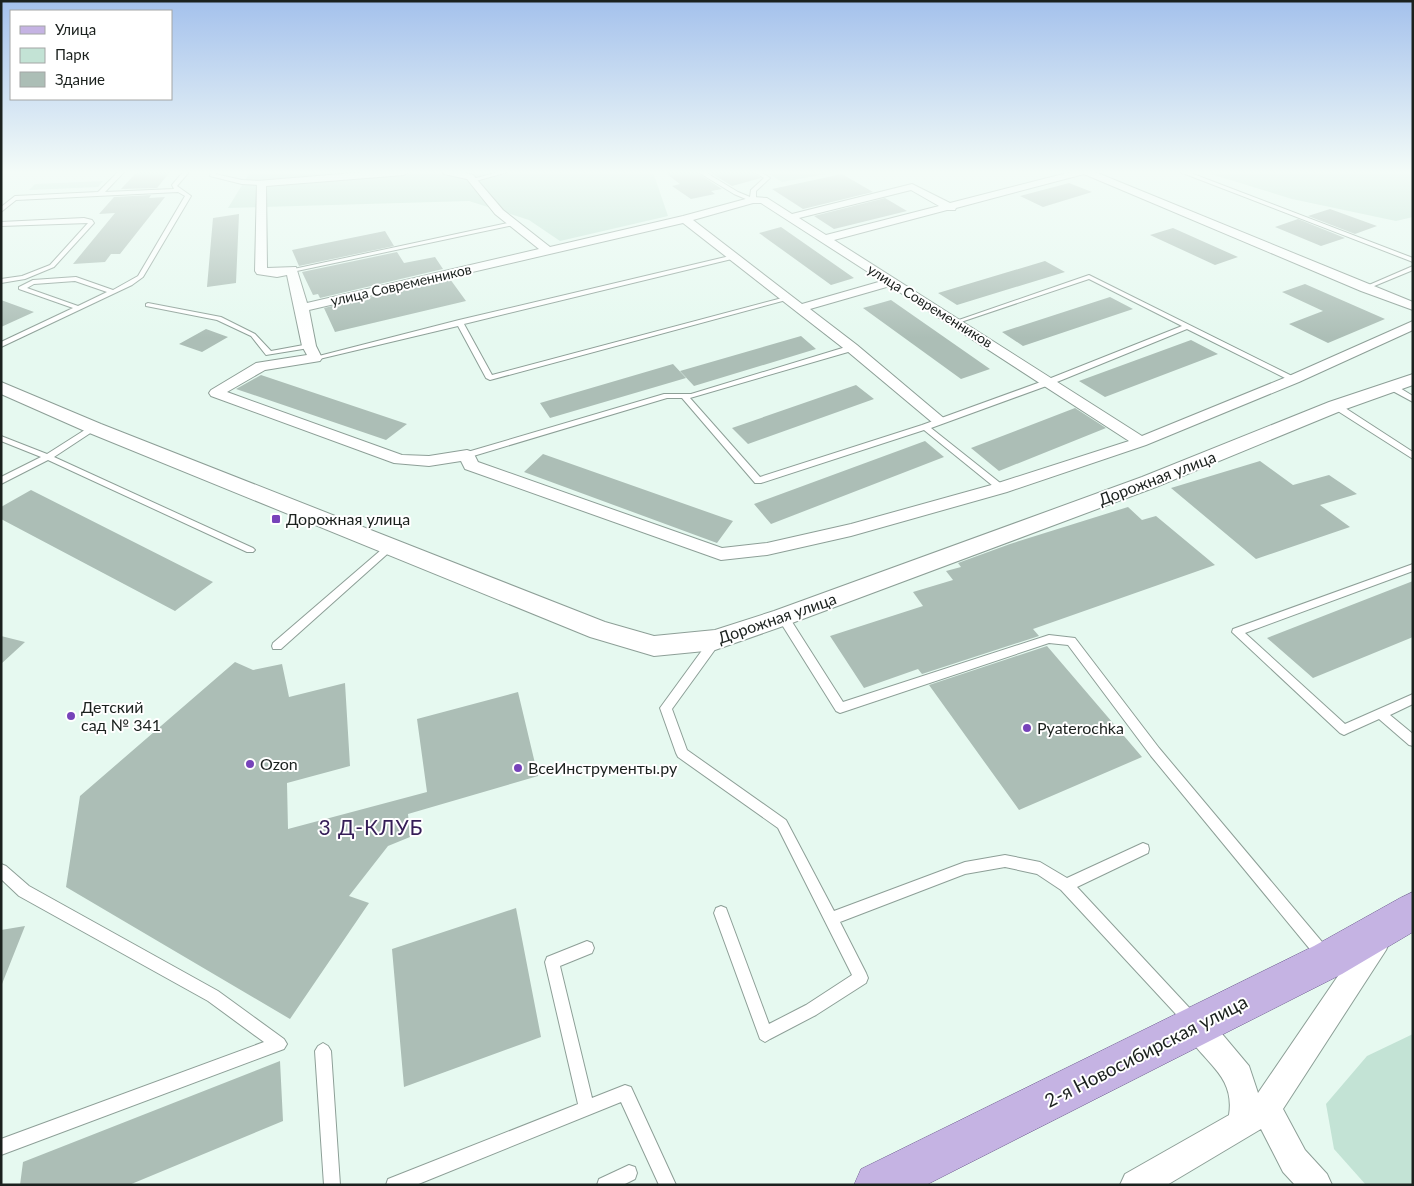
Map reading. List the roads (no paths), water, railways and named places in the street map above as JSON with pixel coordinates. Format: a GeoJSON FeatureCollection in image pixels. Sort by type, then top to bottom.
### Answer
{"type":"FeatureCollection","features":[{"type":"Feature","properties":{"kind":"main road","name":"2-я Новосибирская улица"},"geometry":{"type":"LineString","coordinates":[[877,1185],[1328,960],[1399,920]]}},
{"type":"Feature","properties":{"kind":"street"},"geometry":{"type":"LineString","coordinates":[[261,227],[261,271],[277,272],[292,270],[312,352],[261,366],[216,393],[400,460],[428,461],[466,455],[471,465],[721,554],[767,549],[851,530],[1001,488],[1141,442],[1294,379],[1413,324]]}},
{"type":"Feature","properties":{"kind":"street"},"geometry":{"type":"LineString","coordinates":[[517,227],[547,250]]}},
{"type":"Feature","properties":{"kind":"street","name":"улица Современников"},"geometry":{"type":"LineString","coordinates":[[302,308],[649,227]]}},
{"type":"Feature","properties":{"kind":"street"},"geometry":{"type":"LineString","coordinates":[[697,227],[802,308],[938,420]]}},
{"type":"Feature","properties":{"kind":"street","name":"улица Современников"},"geometry":{"type":"LineString","coordinates":[[807,227],[1141,442]]}},
{"type":"Feature","properties":{"kind":"street"},"geometry":{"type":"LineString","coordinates":[[824,239],[872,227]]}},
{"type":"Feature","properties":{"kind":"street"},"geometry":{"type":"LineString","coordinates":[[1220,227],[1413,306]]}},
{"type":"Feature","properties":{"kind":"street"},"geometry":{"type":"LineString","coordinates":[[802,308],[891,282]]}},
{"type":"Feature","properties":{"kind":"street","name":"Дорожная улица"},"geometry":{"type":"LineString","coordinates":[[1,387],[94,428],[599,630],[654,646],[715,640],[783,617],[1149,482],[1336,406],[1413,379]]}},
{"type":"Feature","properties":{"kind":"street"},"geometry":{"type":"LineString","coordinates":[[1136,1185],[1255,1116],[1399,920]]}},
{"type":"Feature","properties":{"kind":"street"},"geometry":{"type":"LineString","coordinates":[[1197,1026],[1240,1076],[1246,1102],[1255,1116],[1316,1185]]}},
{"type":"Feature","properties":{"kind":"lane"},"geometry":{"type":"LineString","coordinates":[[1,281],[23,278],[52,266],[87,227]]}},
{"type":"Feature","properties":{"kind":"lane"},"geometry":{"type":"LineString","coordinates":[[1,345],[113,292],[140,277],[169,227]]}},
{"type":"Feature","properties":{"kind":"lane"},"geometry":{"type":"LineString","coordinates":[[292,270],[496,227]]}},
{"type":"Feature","properties":{"kind":"lane"},"geometry":{"type":"LineString","coordinates":[[1328,227],[1413,260]]}},
{"type":"Feature","properties":{"kind":"lane"},"geometry":{"type":"LineString","coordinates":[[148,305],[219,318],[253,335],[269,354],[312,352],[459,322],[734,257]]}},
{"type":"Feature","properties":{"kind":"lane"},"geometry":{"type":"LineString","coordinates":[[1365,288],[1413,268]]}},
{"type":"Feature","properties":{"kind":"lane"},"geometry":{"type":"LineString","coordinates":[[956,322],[1089,277],[1294,379]]}},
{"type":"Feature","properties":{"kind":"lane"},"geometry":{"type":"LineString","coordinates":[[78,308],[21,288],[33,282],[76,279],[113,292]]}},
{"type":"Feature","properties":{"kind":"lane"},"geometry":{"type":"LineString","coordinates":[[459,322],[490,378],[788,298]]}},
{"type":"Feature","properties":{"kind":"lane"},"geometry":{"type":"LineString","coordinates":[[684,396],[758,481],[925,427],[938,420],[1050,382],[1188,326]]}},
{"type":"Feature","properties":{"kind":"lane"},"geometry":{"type":"LineString","coordinates":[[466,455],[667,396],[691,396],[852,348]]}},
{"type":"Feature","properties":{"kind":"lane"},"geometry":{"type":"LineString","coordinates":[[1392,387],[1413,400]]}},
{"type":"Feature","properties":{"kind":"lane"},"geometry":{"type":"LineString","coordinates":[[1336,406],[1413,456]]}},
{"type":"Feature","properties":{"kind":"lane"},"geometry":{"type":"LineString","coordinates":[[925,427],[1001,488]]}},
{"type":"Feature","properties":{"kind":"lane"},"geometry":{"type":"LineString","coordinates":[[1,481],[48,457],[94,428]]}},
{"type":"Feature","properties":{"kind":"lane"},"geometry":{"type":"LineString","coordinates":[[1,438],[48,457],[250,550]]}},
{"type":"Feature","properties":{"kind":"lane"},"geometry":{"type":"LineString","coordinates":[[277,646],[391,546]]}},
{"type":"Feature","properties":{"kind":"lane"},"geometry":{"type":"LineString","coordinates":[[1413,567],[1237,632],[1344,730],[1413,699]]}},
{"type":"Feature","properties":{"kind":"lane"},"geometry":{"type":"LineString","coordinates":[[783,617],[840,708],[1049,639],[1072,641],[1155,752],[1328,960]]}},
{"type":"Feature","properties":{"kind":"lane"},"geometry":{"type":"LineString","coordinates":[[715,640],[666,708],[682,753],[782,824],[832,918],[861,978],[811,1010],[765,1034],[721,913]]}},
{"type":"Feature","properties":{"kind":"lane"},"geometry":{"type":"LineString","coordinates":[[1381,714],[1413,740]]}},
{"type":"Feature","properties":{"kind":"lane"},"geometry":{"type":"LineString","coordinates":[[1066,885],[1143,848]]}},
{"type":"Feature","properties":{"kind":"lane"},"geometry":{"type":"LineString","coordinates":[[832,918],[965,868],[1005,861],[1040,868],[1066,885],[1197,1026]]}},
{"type":"Feature","properties":{"kind":"lane"},"geometry":{"type":"LineString","coordinates":[[1,1147],[279,1044],[214,996],[24,891],[4,875]]}},
{"type":"Feature","properties":{"kind":"lane"},"geometry":{"type":"LineString","coordinates":[[587,948],[552,962],[587,1108]]}},
{"type":"Feature","properties":{"kind":"lane"},"geometry":{"type":"LineString","coordinates":[[323,1051],[332,1185]]}},
{"type":"Feature","properties":{"kind":"lane"},"geometry":{"type":"LineString","coordinates":[[394,1185],[625,1093],[668,1185]]}},
{"type":"Feature","properties":{"kind":"lane"},"geometry":{"type":"LineString","coordinates":[[605,1185],[630,1173]]}},
{"type":"Feature","properties":{"kind":"place","name":"Дорожная улица"},"geometry":{"type":"Point","coordinates":[276,519]}},
{"type":"Feature","properties":{"kind":"place","name":"Детский сад № 341"},"geometry":{"type":"Point","coordinates":[71,716]}},
{"type":"Feature","properties":{"kind":"place","name":"Pyaterochka"},"geometry":{"type":"Point","coordinates":[1027,728]}},
{"type":"Feature","properties":{"kind":"place","name":"Ozon"},"geometry":{"type":"Point","coordinates":[250,764]}},
{"type":"Feature","properties":{"kind":"place","name":"ВсеИнструменты.ру"},"geometry":{"type":"Point","coordinates":[518,768]}},
{"type":"Feature","properties":{"kind":"district","name":"3 Д-КЛУБ"},"geometry":{"type":"Point","coordinates":[371,828]}}]}
